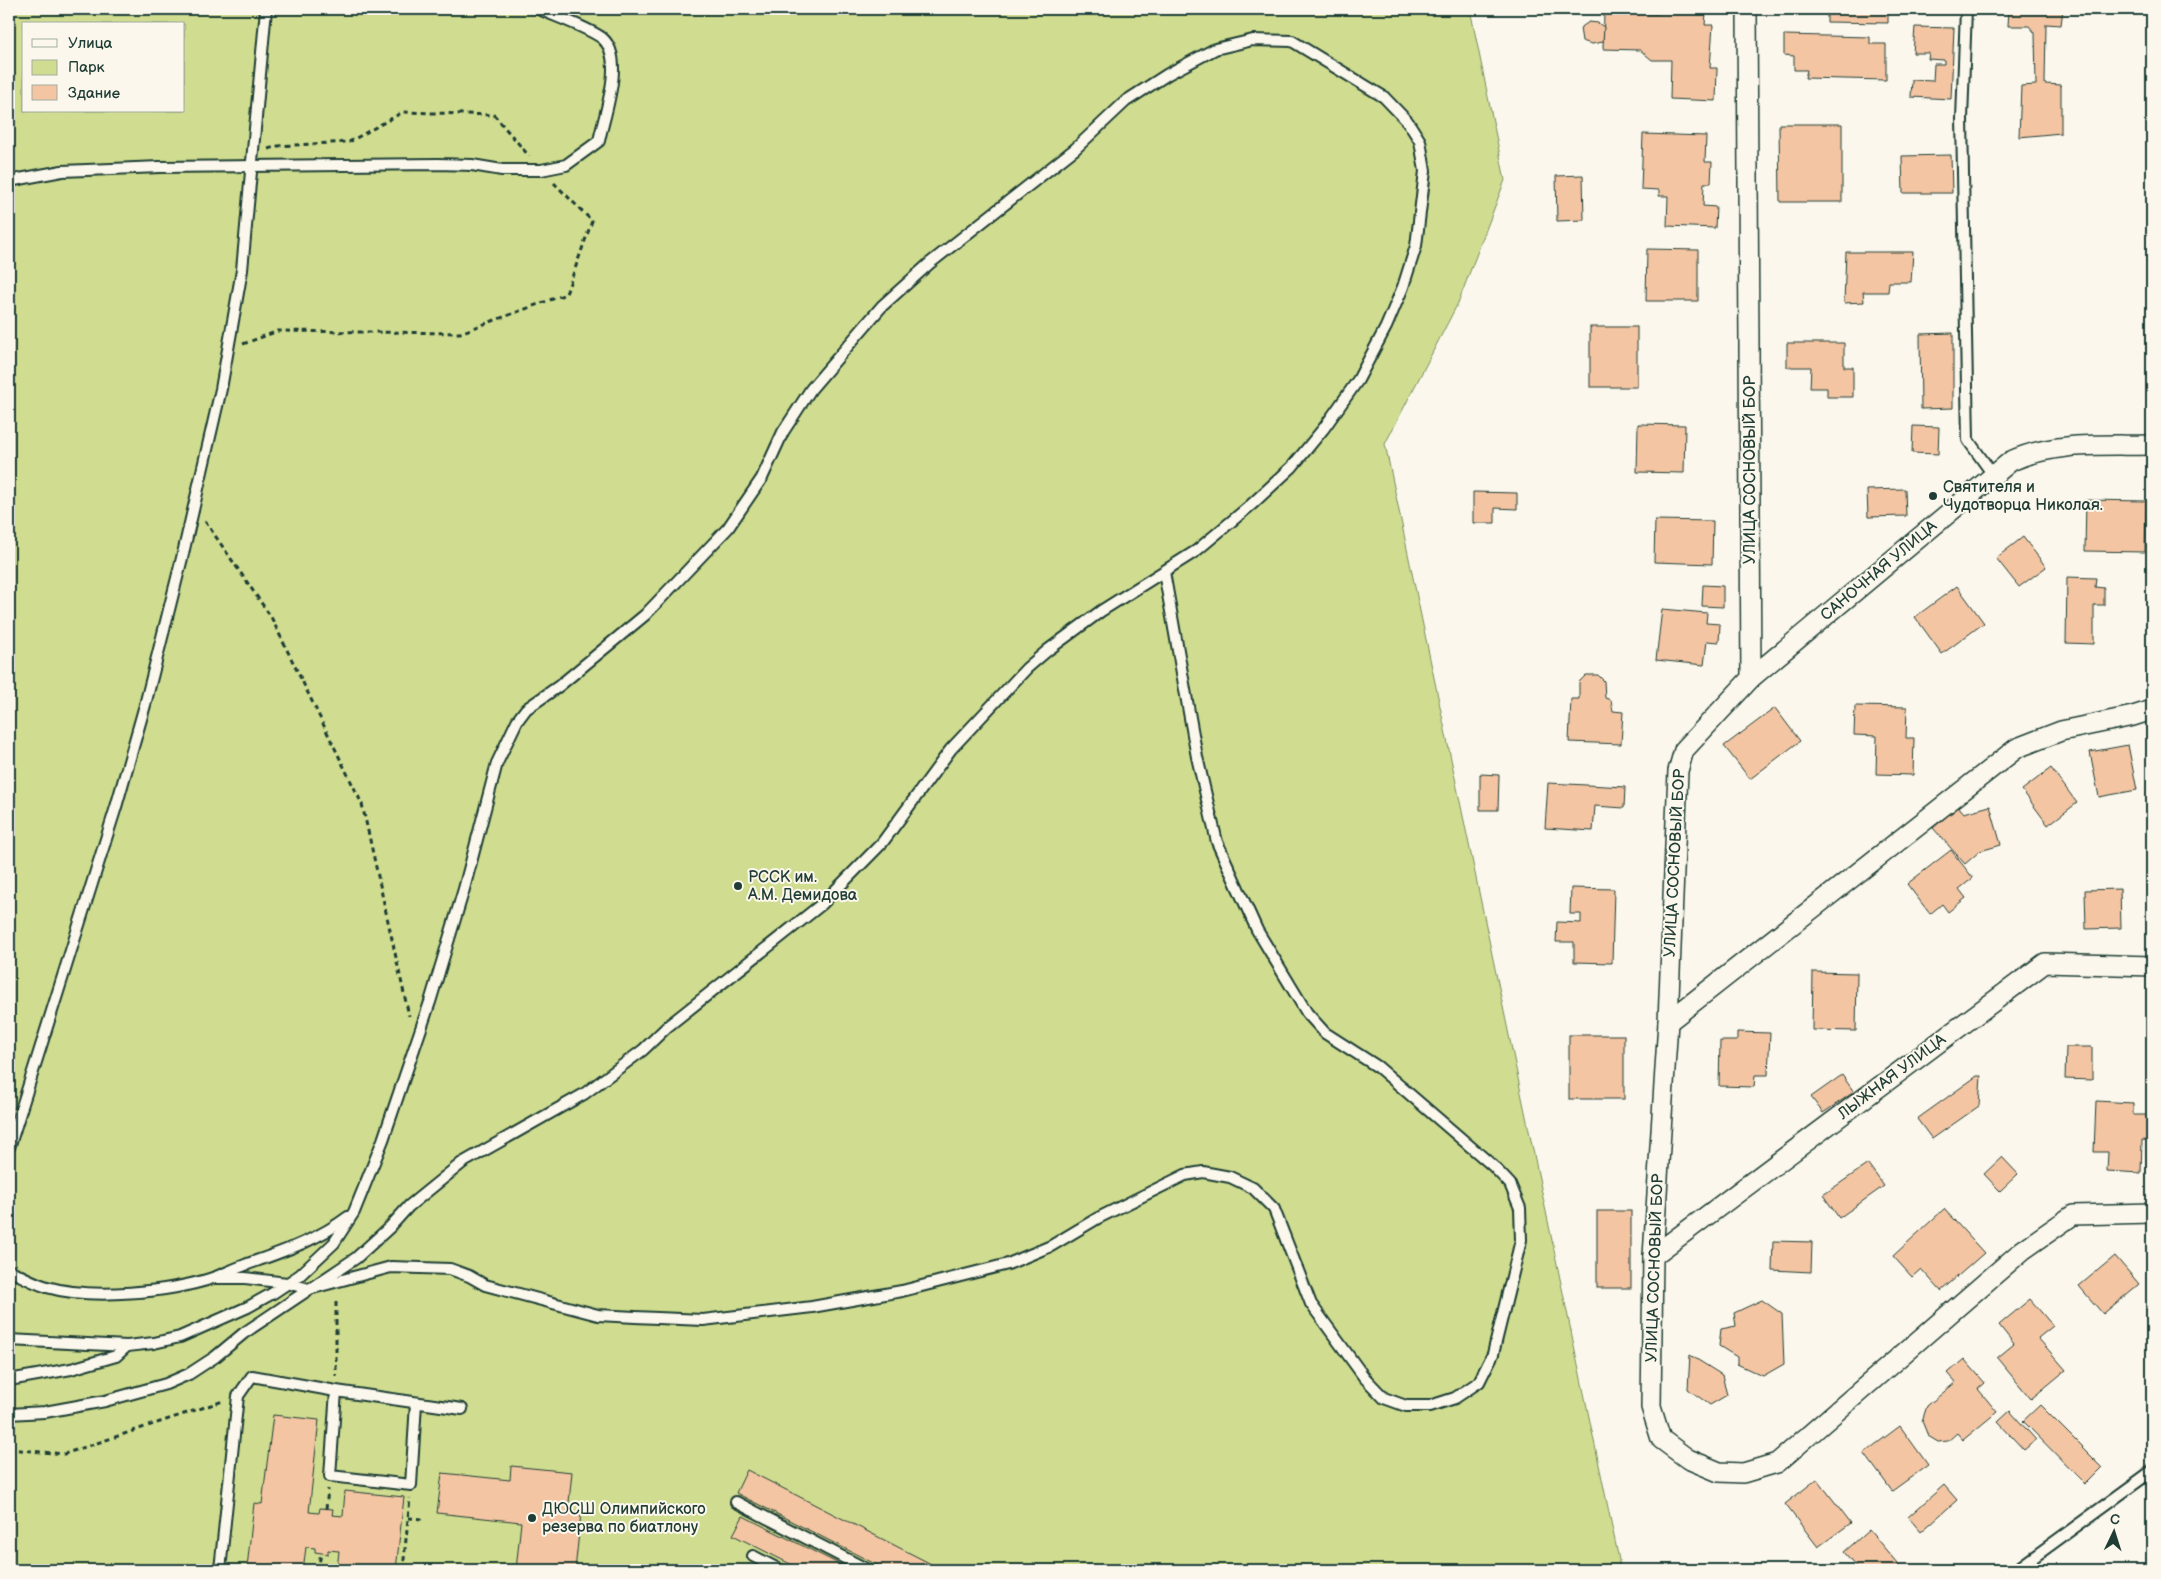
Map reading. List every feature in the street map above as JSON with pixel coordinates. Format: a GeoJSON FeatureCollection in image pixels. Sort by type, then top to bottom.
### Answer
{"type":"FeatureCollection","features":[{"type":"Feature","properties":{"kind":"street","name":"УЛИЦА СОСНОВЫЙ БОР"},"geometry":{"type":"LineString","coordinates":[[1747,9],[1751,678],[1684,750],[1678,771],[1668,1022],[1653,1256],[1652,1407],[1661,1439],[1688,1459],[1719,1472],[1743,1473],[1778,1463],[2022,1250],[2073,1215],[2152,1213]]}},
{"type":"Feature","properties":{"kind":"street","name":"САНОЧНАЯ УЛИЦА"},"geometry":{"type":"LineString","coordinates":[[1751,678],[2017,458],[2030,452],[2052,447],[2152,445]]}},
{"type":"Feature","properties":{"kind":"street"},"geometry":{"type":"LineString","coordinates":[[1668,1022],[2017,748],[2061,731],[2133,716],[2152,710]]}},
{"type":"Feature","properties":{"kind":"street","name":"ЛЫЖНАЯ УЛИЦА"},"geometry":{"type":"LineString","coordinates":[[1653,1256],[2045,963],[2152,966]]}},
{"type":"Feature","properties":{"kind":"lane"},"geometry":{"type":"LineString","coordinates":[[9,1148],[116,807],[145,704],[221,389],[242,270],[266,9]]}},
{"type":"Feature","properties":{"kind":"lane"},"geometry":{"type":"LineString","coordinates":[[9,181],[62,171],[438,164],[472,165],[502,170],[541,170],[566,165],[598,141],[614,64],[611,49],[602,38],[539,9]]}},
{"type":"Feature","properties":{"kind":"lane"},"geometry":{"type":"LineString","coordinates":[[1966,9],[1962,119],[1968,440],[1994,476]]}},
{"type":"Feature","properties":{"kind":"lane"},"geometry":{"type":"LineString","coordinates":[[9,1340],[127,1346],[154,1343],[180,1337],[248,1307],[306,1270],[334,1243],[354,1212],[383,1140],[415,1046],[464,889],[497,763],[517,721],[526,709],[559,686],[644,614],[728,528],[762,478],[783,432],[811,389],[882,306],[930,263],[1075,149],[1126,101],[1168,74],[1215,49],[1253,40],[1292,41],[1384,96],[1408,122],[1420,141],[1425,171],[1416,246],[1403,287],[1386,327],[1358,380],[1324,428],[1292,467],[1251,505],[1196,551],[1101,610],[1027,668],[951,749],[882,843],[822,904],[668,1026],[642,1050],[584,1094],[462,1163],[409,1206],[390,1227],[356,1258],[260,1322],[215,1357],[189,1374],[166,1384],[105,1401],[45,1412],[9,1414]]}},
{"type":"Feature","properties":{"kind":"lane"},"geometry":{"type":"LineString","coordinates":[[213,1278],[245,1278],[287,1283],[309,1289],[391,1267],[450,1269],[469,1276],[485,1286],[598,1315],[703,1320],[812,1307],[902,1291],[1008,1264],[1051,1246],[1098,1218],[1185,1176],[1203,1172],[1230,1177],[1253,1188],[1274,1209],[1311,1304],[1364,1377],[1384,1398],[1406,1406],[1430,1406],[1455,1398],[1479,1382],[1493,1354],[1521,1240],[1520,1208],[1510,1184],[1493,1166],[1378,1067],[1325,1033],[1307,1013],[1257,930],[1217,842],[1196,758],[1164,572]]}},
{"type":"Feature","properties":{"kind":"lane"},"geometry":{"type":"LineString","coordinates":[[9,1270],[48,1287],[94,1292],[143,1291],[191,1284],[213,1278],[314,1239],[354,1212]]}},
{"type":"Feature","properties":{"kind":"lane"},"geometry":{"type":"LineString","coordinates":[[248,1307],[260,1322]]}},
{"type":"Feature","properties":{"kind":"lane"},"geometry":{"type":"LineString","coordinates":[[9,1380],[71,1370],[116,1356],[127,1346]]}},
{"type":"Feature","properties":{"kind":"lane"},"geometry":{"type":"LineString","coordinates":[[220,1570],[238,1396],[252,1376],[462,1410]]}},
{"type":"Feature","properties":{"kind":"lane"},"geometry":{"type":"LineString","coordinates":[[336,1391],[330,1476],[411,1485],[416,1403]]}},
{"type":"Feature","properties":{"kind":"lane"},"geometry":{"type":"LineString","coordinates":[[2016,1570],[2152,1471]]}},
{"type":"Feature","properties":{"kind":"lane"},"geometry":{"type":"LineString","coordinates":[[736,1502],[868,1570]]}},
{"type":"Feature","properties":{"kind":"lane"},"geometry":{"type":"LineString","coordinates":[[753,1556],[780,1570]]}},
{"type":"Feature","properties":{"kind":"path"},"geometry":{"type":"LineString","coordinates":[[228,349],[278,331],[460,333],[566,294],[592,221],[541,170],[494,115],[403,112],[349,142],[278,146],[253,154]]}},
{"type":"Feature","properties":{"kind":"path"},"geometry":{"type":"LineString","coordinates":[[194,505],[271,617],[362,804],[415,1046]]}},
{"type":"Feature","properties":{"kind":"path"},"geometry":{"type":"LineString","coordinates":[[336,1302],[336,1391]]}},
{"type":"Feature","properties":{"kind":"path"},"geometry":{"type":"LineString","coordinates":[[9,1449],[64,1454],[238,1396]]}},
{"type":"Feature","properties":{"kind":"path"},"geometry":{"type":"LineString","coordinates":[[402,1570],[411,1485]]}},
{"type":"Feature","properties":{"kind":"path"},"geometry":{"type":"LineString","coordinates":[[408,1518],[423,1519]]}},
{"type":"Feature","properties":{"kind":"path"},"geometry":{"type":"LineString","coordinates":[[318,1570],[321,1553]]}},
{"type":"Feature","properties":{"kind":"green space","name":"РССК им. А.М. Демидова"},"geometry":{"type":"Polygon","coordinates":[[[9,9],[1470,9],[1505,180],[1458,303],[1385,444],[1619,1560],[1618,1570],[9,1570],[9,9]]]}},
{"type":"Feature","properties":{"kind":"building"},"geometry":{"type":"Polygon","coordinates":[[[1658,9],[1699,9],[1699,12],[1706,13],[1705,25],[1713,25],[1710,68],[1717,68],[1716,101],[1670,99],[1671,60],[1652,60],[1640,50],[1603,49],[1604,12],[1658,14],[1658,9]]]}},
{"type":"Feature","properties":{"kind":"building"},"geometry":{"type":"Polygon","coordinates":[[[1827,9],[1888,9],[1888,23],[1827,22],[1827,9]]]}},
{"type":"Feature","properties":{"kind":"building"},"geometry":{"type":"Polygon","coordinates":[[[2009,9],[2063,9],[2061,25],[2046,24],[2045,84],[2061,85],[2061,133],[2019,137],[2021,86],[2036,85],[2035,33],[2029,26],[2008,26],[2009,9]]]}},
{"type":"Feature","properties":{"kind":"building"},"geometry":{"type":"Polygon","coordinates":[[[1589,22],[1598,23],[1604,27],[1603,42],[1592,44],[1582,41],[1580,28],[1589,22]]]}},
{"type":"Feature","properties":{"kind":"building"},"geometry":{"type":"Polygon","coordinates":[[[1915,27],[1954,28],[1951,99],[1911,97],[1912,80],[1933,81],[1934,64],[1944,64],[1944,60],[1928,59],[1929,53],[1913,53],[1915,27]]]}},
{"type":"Feature","properties":{"kind":"building"},"geometry":{"type":"Polygon","coordinates":[[[1784,35],[1870,37],[1870,44],[1886,44],[1886,80],[1805,78],[1807,70],[1794,70],[1794,56],[1784,55],[1784,35]]]}},
{"type":"Feature","properties":{"kind":"building"},"geometry":{"type":"Polygon","coordinates":[[[1779,124],[1842,124],[1842,202],[1780,202],[1779,124]]]}},
{"type":"Feature","properties":{"kind":"building"},"geometry":{"type":"Polygon","coordinates":[[[1643,134],[1706,136],[1705,162],[1712,162],[1711,183],[1704,183],[1703,206],[1716,207],[1715,228],[1667,226],[1668,196],[1659,196],[1659,190],[1641,189],[1643,134]]]}},
{"type":"Feature","properties":{"kind":"building"},"geometry":{"type":"Polygon","coordinates":[[[1951,155],[1952,193],[1903,193],[1902,156],[1951,155]]]}},
{"type":"Feature","properties":{"kind":"building"},"geometry":{"type":"Polygon","coordinates":[[[1583,175],[1584,220],[1557,221],[1556,176],[1583,175]]]}},
{"type":"Feature","properties":{"kind":"building"},"geometry":{"type":"Polygon","coordinates":[[[1647,249],[1698,250],[1698,301],[1646,301],[1647,249]]]}},
{"type":"Feature","properties":{"kind":"building"},"geometry":{"type":"Polygon","coordinates":[[[1846,252],[1913,252],[1911,282],[1889,282],[1888,292],[1863,292],[1864,302],[1844,303],[1846,252]]]}},
{"type":"Feature","properties":{"kind":"building"},"geometry":{"type":"Polygon","coordinates":[[[1590,327],[1637,327],[1637,387],[1590,387],[1590,327]]]}},
{"type":"Feature","properties":{"kind":"building"},"geometry":{"type":"Polygon","coordinates":[[[1953,333],[1953,408],[1921,409],[1920,334],[1953,333]]]}},
{"type":"Feature","properties":{"kind":"building"},"geometry":{"type":"Polygon","coordinates":[[[1787,343],[1844,343],[1844,367],[1853,367],[1853,397],[1827,397],[1827,388],[1810,388],[1811,367],[1787,367],[1787,343]]]}},
{"type":"Feature","properties":{"kind":"building"},"geometry":{"type":"Polygon","coordinates":[[[1638,424],[1685,425],[1684,473],[1637,472],[1638,424]]]}},
{"type":"Feature","properties":{"kind":"building"},"geometry":{"type":"Polygon","coordinates":[[[1913,426],[1939,427],[1938,454],[1912,453],[1913,426]]]}},
{"type":"Feature","properties":{"kind":"building"},"geometry":{"type":"Polygon","coordinates":[[[1905,489],[1906,516],[1868,517],[1867,490],[1905,489]]]}},
{"type":"Feature","properties":{"kind":"building"},"geometry":{"type":"Polygon","coordinates":[[[1473,492],[1517,493],[1517,509],[1495,508],[1495,523],[1473,523],[1473,492]]]}},
{"type":"Feature","properties":{"kind":"building"},"geometry":{"type":"Polygon","coordinates":[[[2086,500],[2146,501],[2145,552],[2085,551],[2086,500]]]}},
{"type":"Feature","properties":{"kind":"building"},"geometry":{"type":"Polygon","coordinates":[[[1655,520],[1713,521],[1712,564],[1654,562],[1655,520]]]}},
{"type":"Feature","properties":{"kind":"building"},"geometry":{"type":"Polygon","coordinates":[[[2023,537],[2046,567],[2019,587],[1996,558],[2023,537]]]}},
{"type":"Feature","properties":{"kind":"building"},"geometry":{"type":"Polygon","coordinates":[[[2067,577],[2096,578],[2095,587],[2104,588],[2104,605],[2094,605],[2094,644],[2066,643],[2067,577]]]}},
{"type":"Feature","properties":{"kind":"building"},"geometry":{"type":"Polygon","coordinates":[[[1703,585],[1723,586],[1723,607],[1702,606],[1703,585]]]}},
{"type":"Feature","properties":{"kind":"building"},"geometry":{"type":"Polygon","coordinates":[[[1957,586],[1984,623],[1942,654],[1915,617],[1957,586]]]}},
{"type":"Feature","properties":{"kind":"building"},"geometry":{"type":"Polygon","coordinates":[[[1662,609],[1707,613],[1706,623],[1720,624],[1719,642],[1707,641],[1704,665],[1656,660],[1662,609]]]}},
{"type":"Feature","properties":{"kind":"building"},"geometry":{"type":"Polygon","coordinates":[[[1586,675],[1598,675],[1604,681],[1605,698],[1611,700],[1613,711],[1623,712],[1621,744],[1569,742],[1571,699],[1579,699],[1579,682],[1586,675]]]}},
{"type":"Feature","properties":{"kind":"building"},"geometry":{"type":"Polygon","coordinates":[[[1855,706],[1907,707],[1906,738],[1914,738],[1913,775],[1876,774],[1877,736],[1854,735],[1855,706]]]}},
{"type":"Feature","properties":{"kind":"building"},"geometry":{"type":"Polygon","coordinates":[[[1775,708],[1800,741],[1750,779],[1724,746],[1775,708]]]}},
{"type":"Feature","properties":{"kind":"building"},"geometry":{"type":"Polygon","coordinates":[[[2128,745],[2137,790],[2099,797],[2090,752],[2128,745]]]}},
{"type":"Feature","properties":{"kind":"building"},"geometry":{"type":"Polygon","coordinates":[[[2051,768],[2077,803],[2048,825],[2022,790],[2051,768]]]}},
{"type":"Feature","properties":{"kind":"building"},"geometry":{"type":"Polygon","coordinates":[[[1480,774],[1499,775],[1498,810],[1480,810],[1480,774]]]}},
{"type":"Feature","properties":{"kind":"building"},"geometry":{"type":"Polygon","coordinates":[[[1548,783],[1625,787],[1624,808],[1595,806],[1593,831],[1545,828],[1548,783]]]}},
{"type":"Feature","properties":{"kind":"building"},"geometry":{"type":"Polygon","coordinates":[[[1958,806],[1964,813],[1990,806],[2001,845],[1980,851],[1965,864],[1933,828],[1958,806]]]}},
{"type":"Feature","properties":{"kind":"building"},"geometry":{"type":"Polygon","coordinates":[[[1951,850],[1973,878],[1959,889],[1966,898],[1948,912],[1942,904],[1930,914],[1907,884],[1951,850]]]}},
{"type":"Feature","properties":{"kind":"building"},"geometry":{"type":"Polygon","coordinates":[[[1571,888],[1614,889],[1612,963],[1574,962],[1574,942],[1556,942],[1557,922],[1581,923],[1581,914],[1570,914],[1571,888]]]}},
{"type":"Feature","properties":{"kind":"building"},"geometry":{"type":"Polygon","coordinates":[[[2120,889],[2121,928],[2086,929],[2085,890],[2120,889]]]}},
{"type":"Feature","properties":{"kind":"building"},"geometry":{"type":"Polygon","coordinates":[[[1813,972],[1857,973],[1856,1031],[1812,1030],[1813,972]]]}},
{"type":"Feature","properties":{"kind":"building"},"geometry":{"type":"Polygon","coordinates":[[[1737,1032],[1770,1033],[1768,1075],[1755,1075],[1754,1087],[1719,1086],[1720,1041],[1737,1041],[1737,1032]]]}},
{"type":"Feature","properties":{"kind":"building"},"geometry":{"type":"Polygon","coordinates":[[[1569,1035],[1624,1035],[1624,1099],[1569,1099],[1569,1035]]]}},
{"type":"Feature","properties":{"kind":"building"},"geometry":{"type":"Polygon","coordinates":[[[2066,1047],[2092,1047],[2092,1080],[2065,1079],[2066,1047]]]}},
{"type":"Feature","properties":{"kind":"building"},"geometry":{"type":"Polygon","coordinates":[[[1842,1075],[1854,1092],[1823,1113],[1811,1097],[1842,1075]]]}},
{"type":"Feature","properties":{"kind":"building"},"geometry":{"type":"Polygon","coordinates":[[[1977,1076],[1981,1076],[1979,1106],[1932,1139],[1917,1119],[1977,1076]]]}},
{"type":"Feature","properties":{"kind":"building"},"geometry":{"type":"Polygon","coordinates":[[[2096,1101],[2133,1103],[2133,1115],[2151,1115],[2150,1141],[2142,1140],[2141,1173],[2107,1171],[2108,1152],[2094,1152],[2096,1101]]]}},
{"type":"Feature","properties":{"kind":"building"},"geometry":{"type":"Polygon","coordinates":[[[2002,1157],[2018,1174],[2000,1191],[1984,1174],[2002,1157]]]}},
{"type":"Feature","properties":{"kind":"building"},"geometry":{"type":"Polygon","coordinates":[[[1868,1164],[1884,1186],[1839,1218],[1823,1195],[1868,1164]]]}},
{"type":"Feature","properties":{"kind":"building"},"geometry":{"type":"Polygon","coordinates":[[[1944,1209],[1984,1253],[1941,1291],[1921,1269],[1912,1277],[1893,1256],[1944,1209]]]}},
{"type":"Feature","properties":{"kind":"building"},"geometry":{"type":"Polygon","coordinates":[[[1597,1211],[1631,1211],[1631,1288],[1597,1288],[1597,1211]]]}},
{"type":"Feature","properties":{"kind":"building"},"geometry":{"type":"Polygon","coordinates":[[[1773,1241],[1812,1242],[1811,1272],[1772,1270],[1773,1241]]]}},
{"type":"Feature","properties":{"kind":"building"},"geometry":{"type":"Polygon","coordinates":[[[2115,1256],[2139,1284],[2103,1314],[2079,1286],[2115,1256]]]}},
{"type":"Feature","properties":{"kind":"building"},"geometry":{"type":"Polygon","coordinates":[[[2030,1299],[2053,1326],[2038,1338],[2066,1370],[2031,1399],[1997,1358],[2014,1344],[1999,1325],[2030,1299]]]}},
{"type":"Feature","properties":{"kind":"building"},"geometry":{"type":"Polygon","coordinates":[[[1762,1300],[1782,1314],[1784,1364],[1763,1376],[1737,1364],[1737,1357],[1719,1346],[1721,1329],[1736,1326],[1734,1313],[1762,1300]]]}},
{"type":"Feature","properties":{"kind":"building"},"geometry":{"type":"Polygon","coordinates":[[[1690,1355],[1722,1375],[1727,1395],[1710,1405],[1688,1389],[1690,1355]]]}},
{"type":"Feature","properties":{"kind":"building"},"geometry":{"type":"Polygon","coordinates":[[[1964,1359],[1985,1383],[1978,1389],[1997,1412],[1963,1440],[1957,1433],[1948,1441],[1938,1442],[1928,1436],[1922,1421],[1927,1406],[1956,1382],[1948,1373],[1964,1359]]]}},
{"type":"Feature","properties":{"kind":"building"},"geometry":{"type":"Polygon","coordinates":[[[2040,1405],[2102,1467],[2085,1484],[2023,1421],[2040,1405]]]}},
{"type":"Feature","properties":{"kind":"building"},"geometry":{"type":"Polygon","coordinates":[[[2010,1411],[2036,1440],[2024,1450],[1998,1422],[2010,1411]]]}},
{"type":"Feature","properties":{"kind":"building"},"geometry":{"type":"Polygon","coordinates":[[[273,1415],[319,1420],[309,1512],[319,1513],[320,1508],[333,1509],[332,1515],[343,1516],[345,1491],[404,1497],[396,1570],[337,1570],[339,1551],[328,1550],[328,1554],[315,1552],[315,1548],[306,1547],[303,1570],[247,1568],[254,1503],[262,1504],[273,1415]]]}},
{"type":"Feature","properties":{"kind":"building"},"geometry":{"type":"Polygon","coordinates":[[[1900,1426],[1928,1465],[1892,1491],[1864,1453],[1900,1426]]]}},
{"type":"Feature","properties":{"kind":"building","name":"ДЮСШ Олимпийского резерва по биатлону"},"geometry":{"type":"Polygon","coordinates":[[[511,1466],[572,1472],[568,1512],[581,1514],[575,1570],[516,1570],[521,1522],[437,1513],[442,1473],[510,1480],[511,1466]]]}},
{"type":"Feature","properties":{"kind":"building"},"geometry":{"type":"Polygon","coordinates":[[[747,1470],[943,1570],[887,1570],[736,1493],[747,1470]]]}},
{"type":"Feature","properties":{"kind":"building"},"geometry":{"type":"Polygon","coordinates":[[[1817,1479],[1851,1523],[1818,1547],[1785,1504],[1817,1479]]]}},
{"type":"Feature","properties":{"kind":"building"},"geometry":{"type":"Polygon","coordinates":[[[1944,1485],[1957,1500],[1921,1532],[1908,1517],[1944,1485]]]}},
{"type":"Feature","properties":{"kind":"building"},"geometry":{"type":"Polygon","coordinates":[[[743,1516],[851,1570],[802,1570],[733,1535],[743,1516]]]}},
{"type":"Feature","properties":{"kind":"building"},"geometry":{"type":"Polygon","coordinates":[[[1869,1530],[1903,1570],[1859,1570],[1844,1552],[1869,1530]]]}},
{"type":"Feature","properties":{"kind":"place","name":"Святителя и Чудотворца Николая."},"geometry":{"type":"Point","coordinates":[1933,496]}},
{"type":"Feature","properties":{"kind":"place","name":"РССК им. А.М. Демидова"},"geometry":{"type":"Point","coordinates":[738,886]}},
{"type":"Feature","properties":{"kind":"place","name":"ДЮСШ Олимпийского резерва по биатлону"},"geometry":{"type":"Point","coordinates":[532,1518]}}]}
